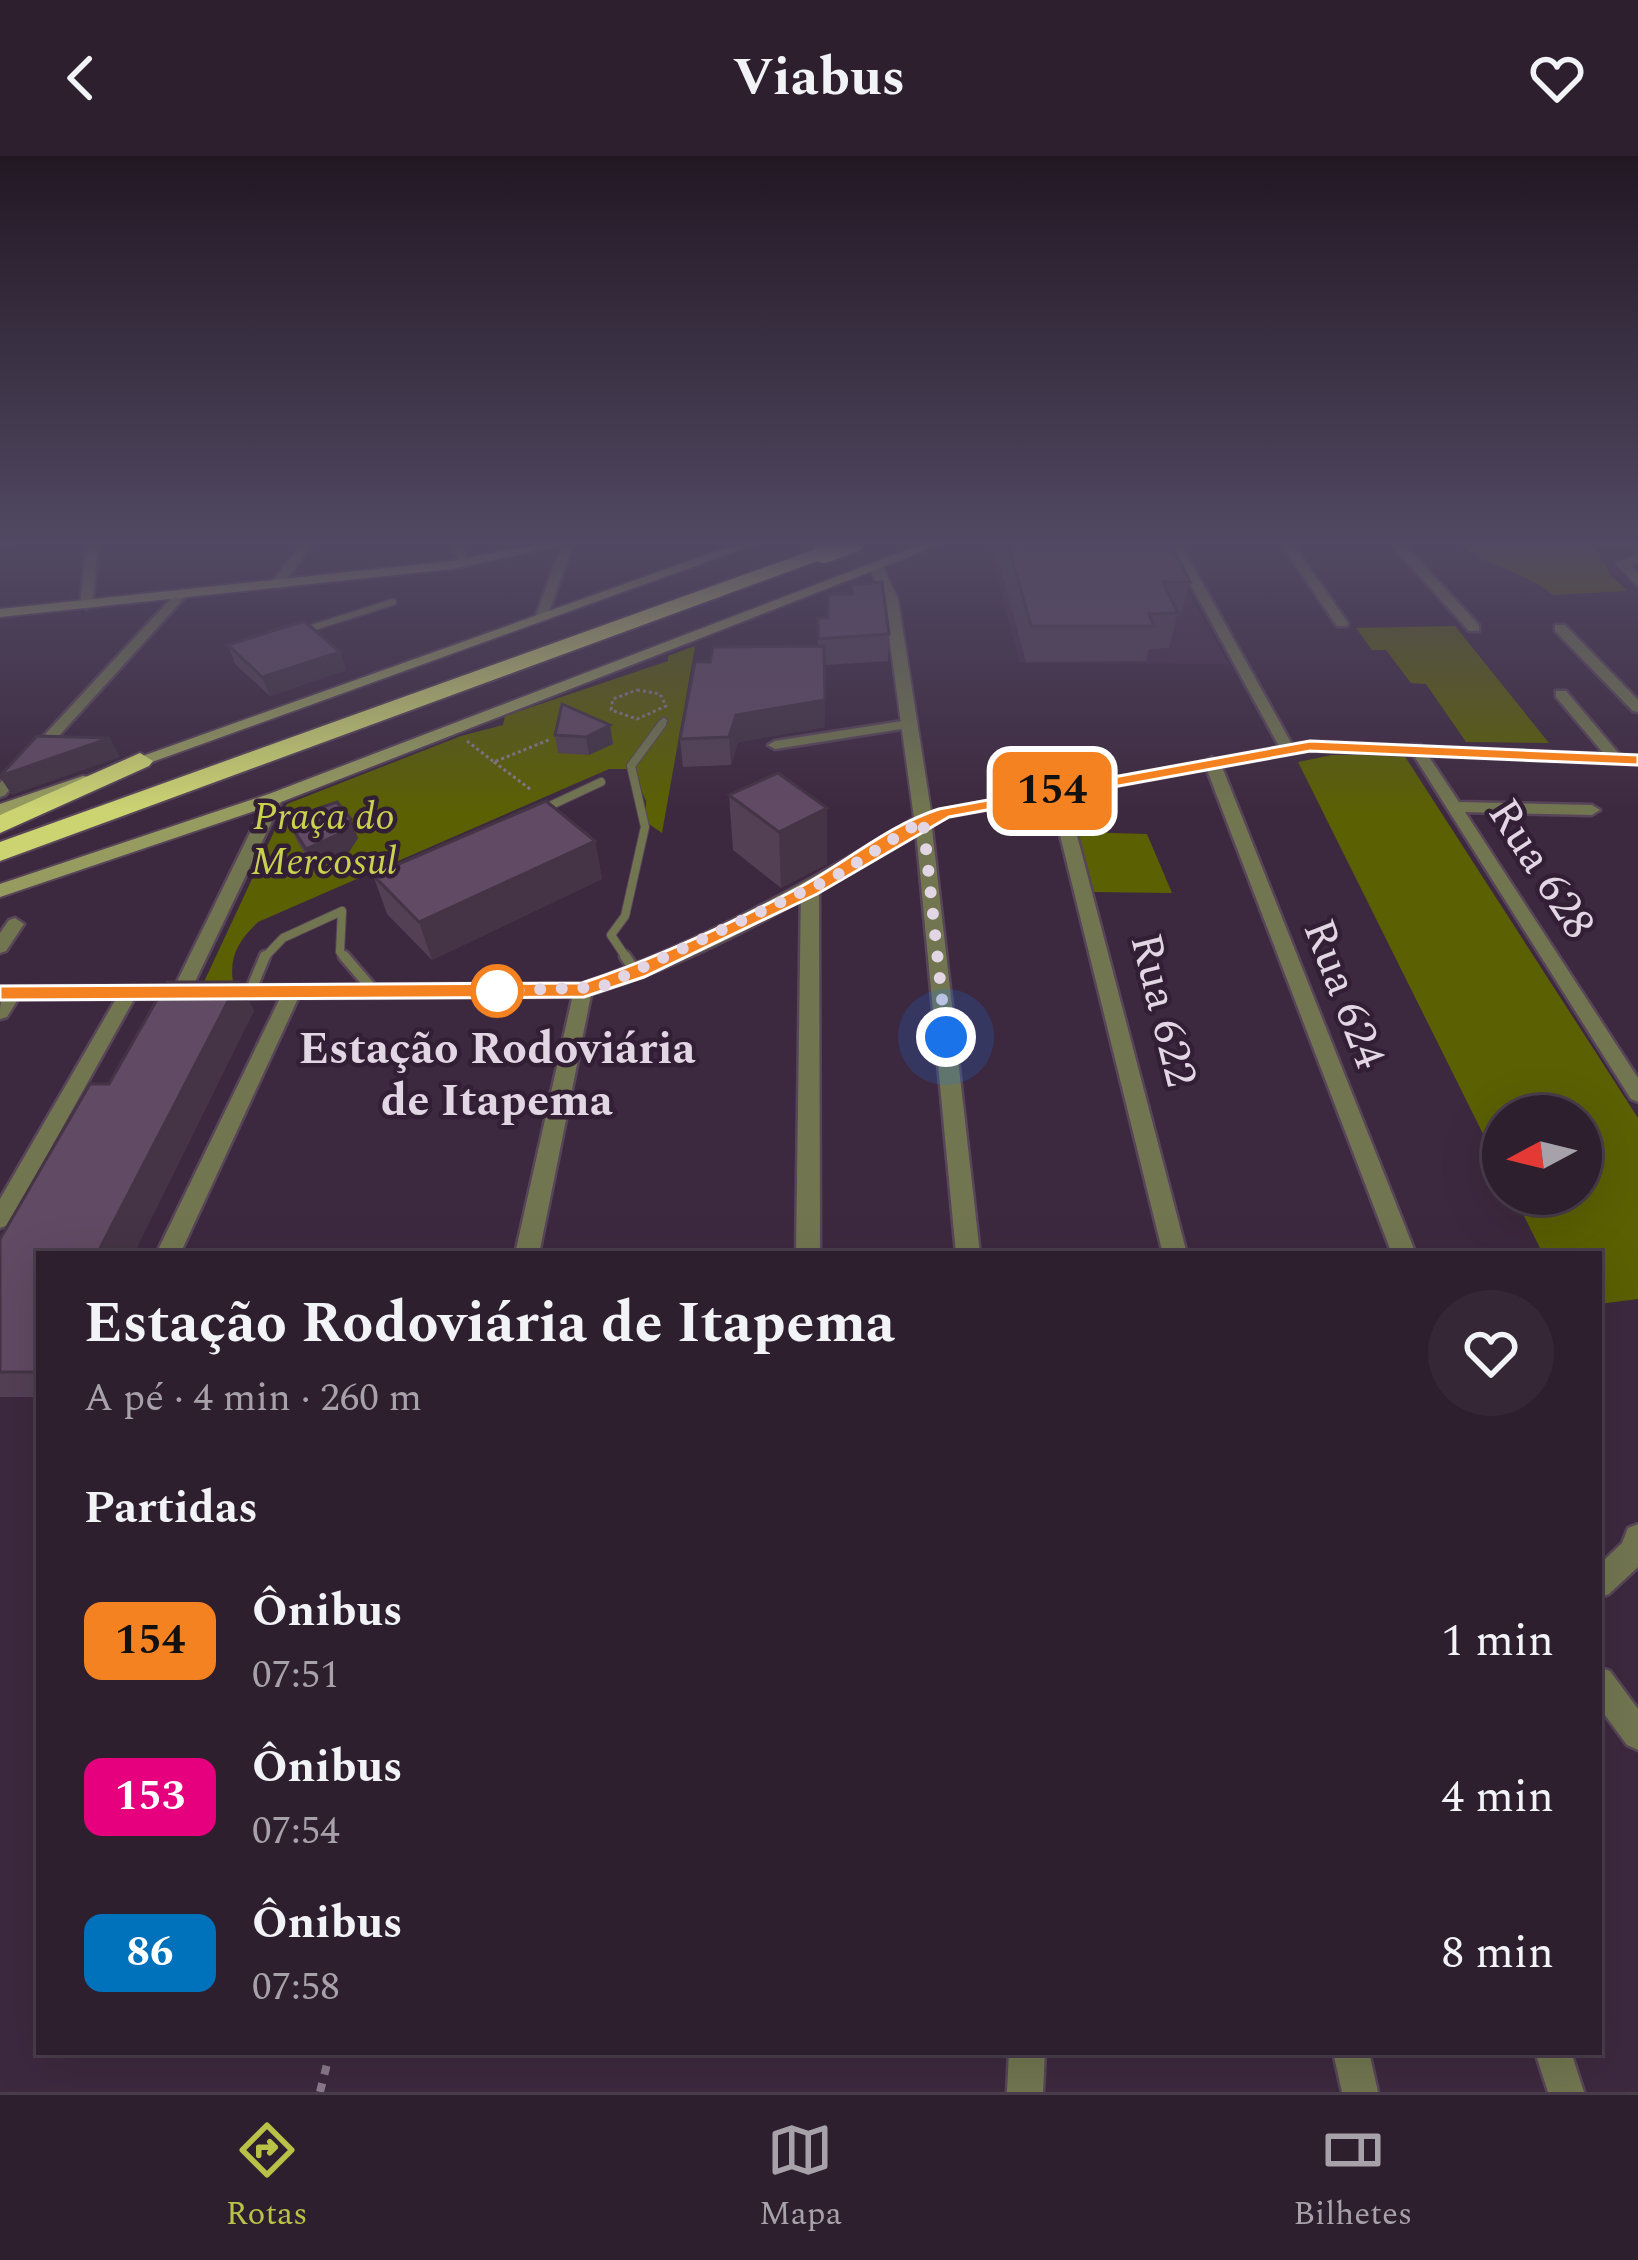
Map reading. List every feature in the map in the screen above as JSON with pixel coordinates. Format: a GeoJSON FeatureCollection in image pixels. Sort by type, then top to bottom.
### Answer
{"type":"FeatureCollection","features":[{"type":"Feature","properties":{"kind":"highway"},"geometry":{"type":"LineString","coordinates":[[0,835],[577,631]]}},
{"type":"Feature","properties":{"kind":"highway"},"geometry":{"type":"LineString","coordinates":[[0,852],[591,631]]}},
{"type":"Feature","properties":{"kind":"highway"},"geometry":{"type":"LineString","coordinates":[[0,825],[140,760]]}},
{"type":"Feature","properties":{"kind":"main road"},"geometry":{"type":"LineString","coordinates":[[0,811],[503,631]]}},
{"type":"Feature","properties":{"kind":"main road"},"geometry":{"type":"LineString","coordinates":[[0,891],[275,798],[709,631]]}},
{"type":"Feature","properties":{"kind":"street"},"geometry":{"type":"LineString","coordinates":[[0,792],[148,631]]}},
{"type":"Feature","properties":{"kind":"street"},"geometry":{"type":"LineString","coordinates":[[896,631],[923,820],[968,1251]]}},
{"type":"Feature","properties":{"kind":"street"},"geometry":{"type":"LineString","coordinates":[[1223,631],[1288,748]]}},
{"type":"Feature","properties":{"kind":"street"},"geometry":{"type":"LineString","coordinates":[[1563,631],[1638,708]]}},
{"type":"Feature","properties":{"kind":"street"},"geometry":{"type":"LineString","coordinates":[[1561,694],[1615,758]]}},
{"type":"Feature","properties":{"kind":"street"},"geometry":{"type":"LineString","coordinates":[[775,745],[909,724]]}},
{"type":"Feature","properties":{"kind":"street"},"geometry":{"type":"LineString","coordinates":[[0,1012],[6,993],[584,990],[636,972],[810,890],[923,820],[1058,790],[1288,748],[1416,748],[1638,760]]}},
{"type":"Feature","properties":{"kind":"street","name":"Rua 628"},"geometry":{"type":"LineString","coordinates":[[1416,748],[1638,1094]]}},
{"type":"Feature","properties":{"kind":"street","name":"Rua 624"},"geometry":{"type":"LineString","coordinates":[[1212,762],[1402,1251]]}},
{"type":"Feature","properties":{"kind":"street","name":"Rua 622"},"geometry":{"type":"LineString","coordinates":[[1058,790],[1174,1251]]}},
{"type":"Feature","properties":{"kind":"street"},"geometry":{"type":"LineString","coordinates":[[181,992],[275,798]]}},
{"type":"Feature","properties":{"kind":"street"},"geometry":{"type":"LineString","coordinates":[[1455,807],[1592,810]]}},
{"type":"Feature","properties":{"kind":"street"},"geometry":{"type":"LineString","coordinates":[[808,1251],[810,890]]}},
{"type":"Feature","properties":{"kind":"street"},"geometry":{"type":"LineString","coordinates":[[0,947],[15,924]]}},
{"type":"Feature","properties":{"kind":"street"},"geometry":{"type":"LineString","coordinates":[[528,1251],[584,990]]}},
{"type":"Feature","properties":{"kind":"street"},"geometry":{"type":"LineString","coordinates":[[0,1219],[129,992]]}},
{"type":"Feature","properties":{"kind":"street"},"geometry":{"type":"LineString","coordinates":[[169,1251],[292,992]]}},
{"type":"Feature","properties":{"kind":"street"},"geometry":{"type":"LineString","coordinates":[[1602,1580],[1633,1552],[1638,1538]]}},
{"type":"Feature","properties":{"kind":"street"},"geometry":{"type":"LineString","coordinates":[[1602,1686],[1633,1723]]}},
{"type":"Feature","properties":{"kind":"street"},"geometry":{"type":"LineString","coordinates":[[1025,2092],[1027,2055]]}},
{"type":"Feature","properties":{"kind":"street"},"geometry":{"type":"LineString","coordinates":[[1352,2055],[1360,2092]]}},
{"type":"Feature","properties":{"kind":"street"},"geometry":{"type":"LineString","coordinates":[[1554,2055],[1566,2092]]}},
{"type":"Feature","properties":{"kind":"lane"},"geometry":{"type":"LineString","coordinates":[[280,637],[298,631]]}},
{"type":"Feature","properties":{"kind":"lane"},"geometry":{"type":"LineString","coordinates":[[636,972],[611,935],[625,916],[644,827],[631,766],[664,721]]}},
{"type":"Feature","properties":{"kind":"lane"},"geometry":{"type":"LineString","coordinates":[[521,820],[601,782]]}},
{"type":"Feature","properties":{"kind":"lane"},"geometry":{"type":"LineString","coordinates":[[250,992],[260,956],[284,936],[342,910],[340,952],[374,991]]}},
{"type":"Feature","properties":{"kind":"path"},"geometry":{"type":"LineString","coordinates":[[608,718],[648,717],[663,710],[667,701],[653,691],[628,692],[610,705],[616,715]]}},
{"type":"Feature","properties":{"kind":"path"},"geometry":{"type":"LineString","coordinates":[[453,730],[530,789]]}},
{"type":"Feature","properties":{"kind":"path"},"geometry":{"type":"LineString","coordinates":[[494,762],[551,739]]}},
{"type":"Feature","properties":{"kind":"path"},"geometry":{"type":"LineString","coordinates":[[320,2092],[329,2055]]}},
{"type":"Feature","properties":{"kind":"shaded area"},"geometry":{"type":"Polygon","coordinates":[[[1011,631],[1210,631],[1229,664],[1020,663],[1011,631]]]}},
{"type":"Feature","properties":{"kind":"green space"},"geometry":{"type":"Polygon","coordinates":[[[1358,631],[1459,631],[1549,743],[1466,742],[1426,684],[1411,683],[1386,650],[1372,650],[1358,631]]]}},
{"type":"Feature","properties":{"kind":"green space","name":"Praça do Mercosul"},"geometry":{"type":"Polygon","coordinates":[[[695,646],[662,833],[646,822],[646,801],[631,769],[609,769],[258,922],[237,949],[233,982],[203,984],[287,804],[461,736],[503,725],[505,716],[668,661],[668,656],[695,646]]]}},
{"type":"Feature","properties":{"kind":"green space"},"geometry":{"type":"Polygon","coordinates":[[[1332,755],[1404,755],[1638,1118],[1638,1299],[1602,1304],[1602,1251],[1542,1251],[1524,1215],[1602,1215],[1602,1095],[1482,1095],[1482,1132],[1298,762],[1332,755]]]}},
{"type":"Feature","properties":{"kind":"green space"},"geometry":{"type":"Polygon","coordinates":[[[1077,832],[1147,834],[1172,893],[1093,892],[1077,832]]]}},
{"type":"Feature","properties":{"kind":"building"},"geometry":{"type":"Polygon","coordinates":[[[271,631],[316,631],[340,652],[262,677],[228,645],[271,631]]]}},
{"type":"Feature","properties":{"kind":"building"},"geometry":{"type":"Polygon","coordinates":[[[818,631],[889,634],[818,639],[818,631]]]}},
{"type":"Feature","properties":{"kind":"building"},"geometry":{"type":"Polygon","coordinates":[[[824,646],[825,700],[736,715],[729,737],[680,739],[695,662],[710,662],[713,647],[824,646]]]}},
{"type":"Feature","properties":{"kind":"building"},"geometry":{"type":"Polygon","coordinates":[[[562,704],[610,725],[586,737],[555,735],[562,704]]]}},
{"type":"Feature","properties":{"kind":"building"},"geometry":{"type":"Polygon","coordinates":[[[37,736],[110,738],[0,776],[37,736]]]}},
{"type":"Feature","properties":{"kind":"building"},"geometry":{"type":"Polygon","coordinates":[[[778,773],[827,808],[779,832],[729,795],[778,773]]]}},
{"type":"Feature","properties":{"kind":"building"},"geometry":{"type":"Polygon","coordinates":[[[546,801],[595,841],[419,922],[373,875],[546,801]]]}},
{"type":"Feature","properties":{"kind":"building"},"geometry":{"type":"Polygon","coordinates":[[[337,802],[351,819],[341,833],[306,849],[290,824],[299,815],[337,802]]]}},
{"type":"Feature","properties":{"kind":"building"},"geometry":{"type":"Polygon","coordinates":[[[167,982],[238,982],[99,1251],[36,1251],[36,1372],[0,1372],[0,1239],[90,1084],[109,1084],[167,982]]]}},
{"type":"Feature","properties":{"kind":"bus line","name":"154"},"geometry":{"type":"LineString","coordinates":[[0,993],[584,990],[636,972],[810,890],[923,820],[945,812],[1310,746],[1638,760]]}},
{"type":"Feature","properties":{"kind":"place","name":"Estação Rodoviária de Itapema"},"geometry":{"type":"Point","coordinates":[497,991]}},
{"type":"Feature","properties":{"kind":"route"},"geometry":{"type":"LineString","coordinates":[[497,991],[601,987],[834,877],[923,820],[946,1037]]}}]}
